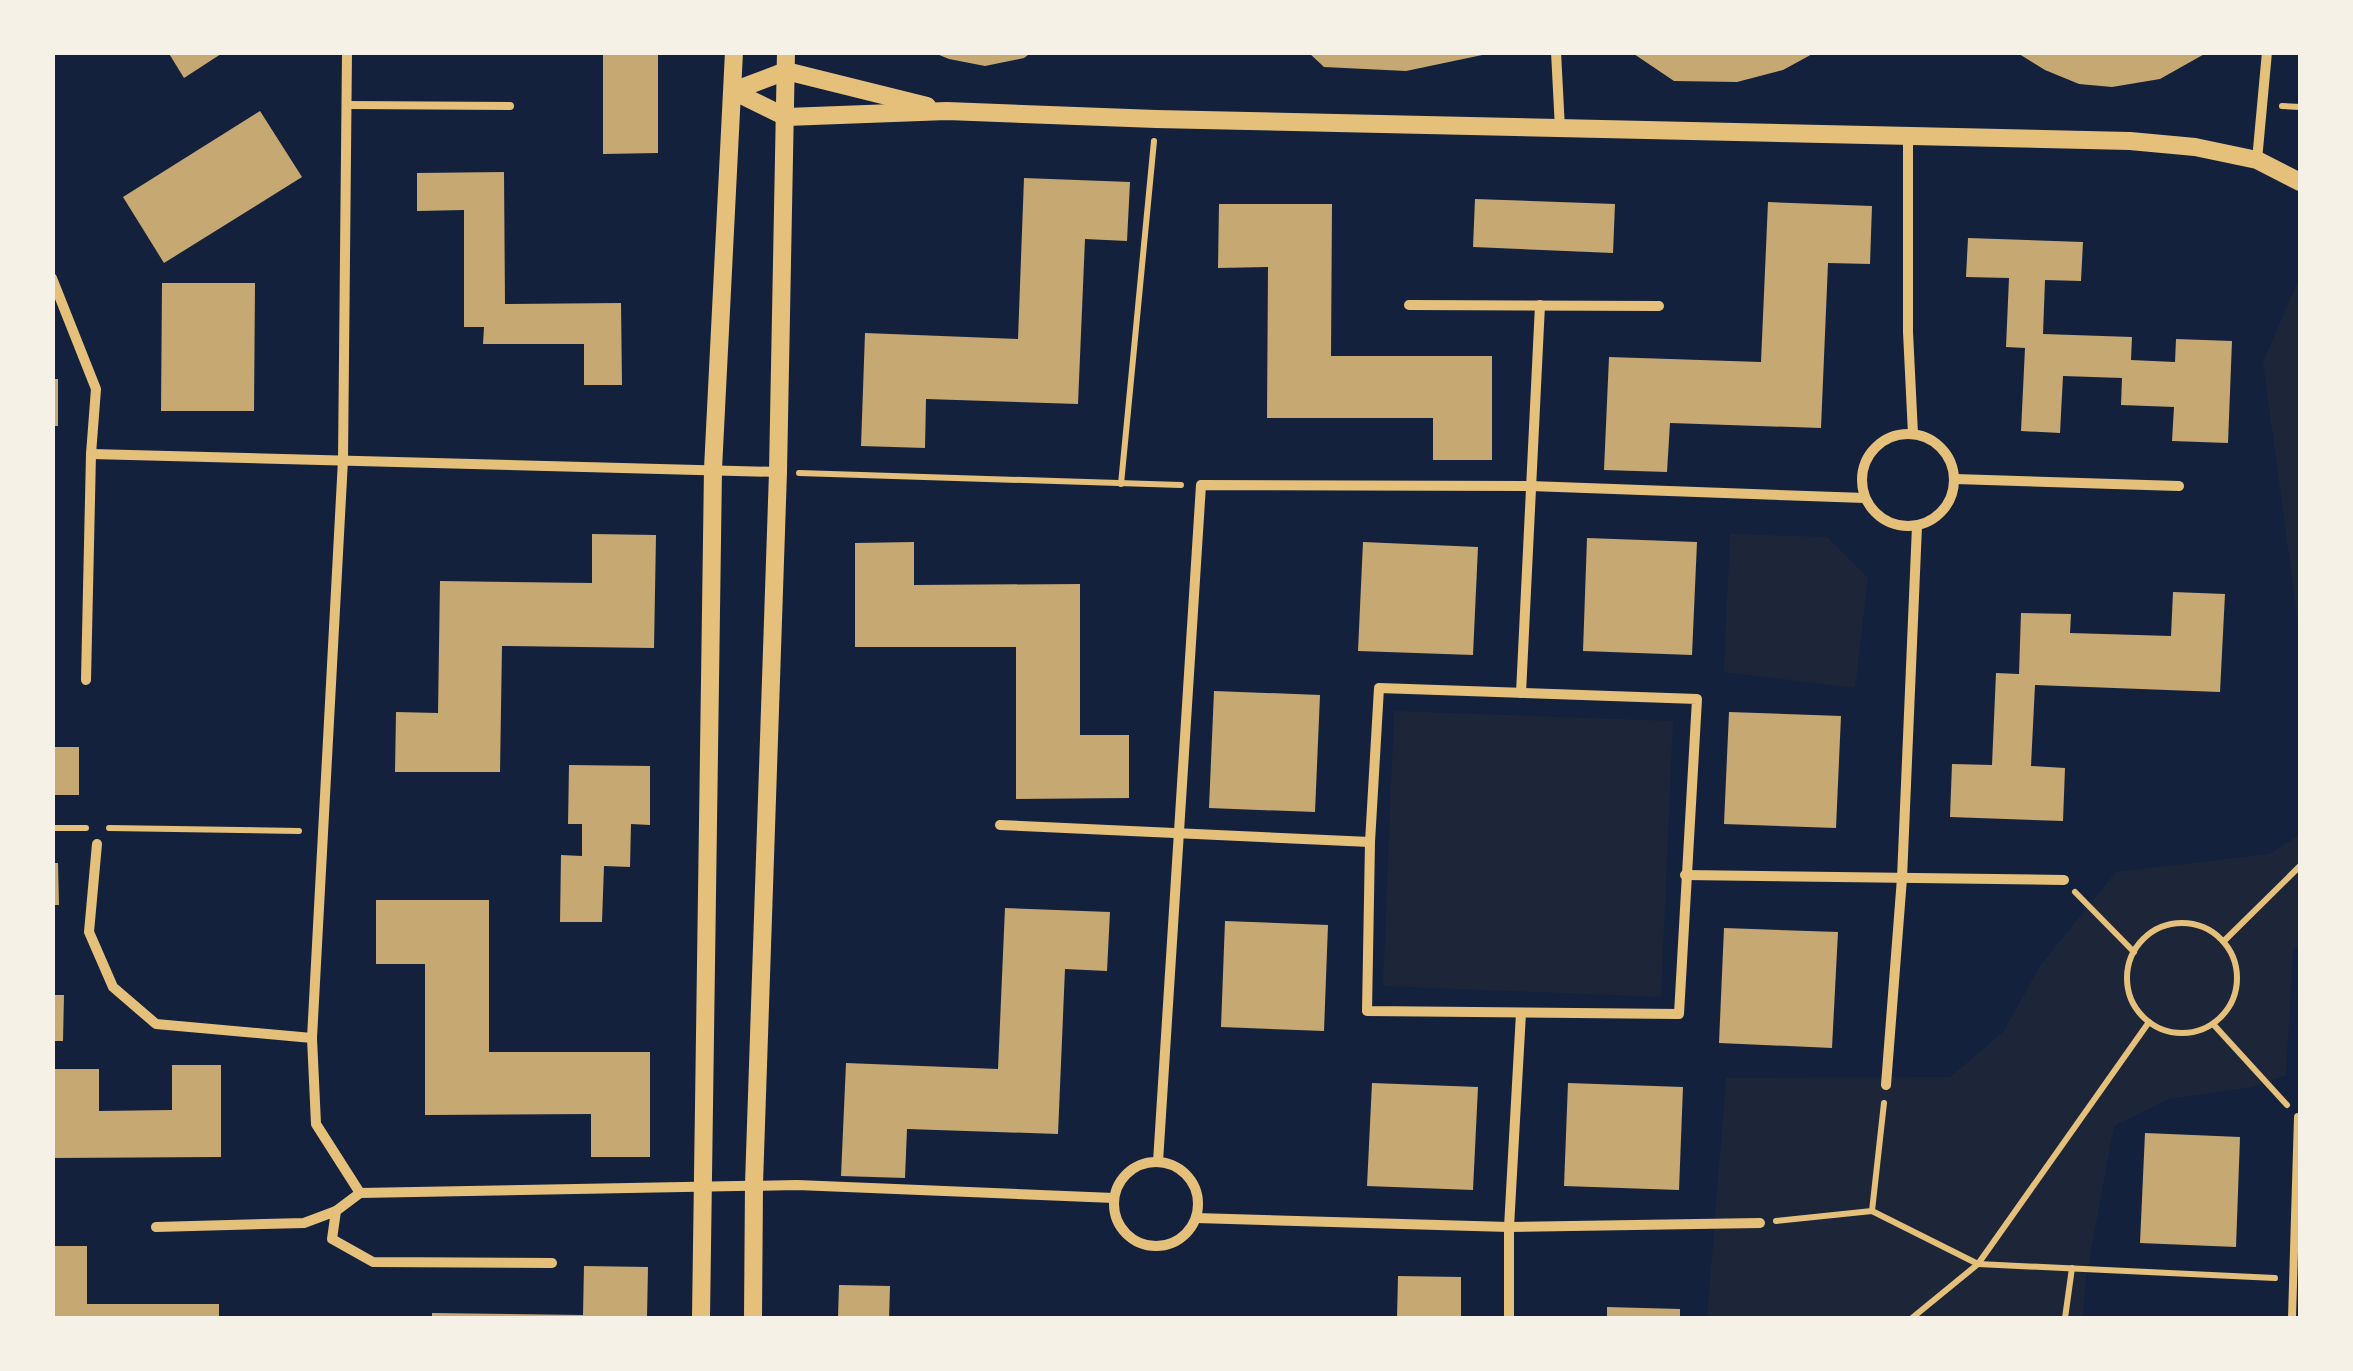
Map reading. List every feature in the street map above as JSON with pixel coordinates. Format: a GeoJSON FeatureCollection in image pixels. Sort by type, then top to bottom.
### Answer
{"type":"FeatureCollection","features":[{"type":"Feature","properties":{"kind":"street"},"geometry":{"type":"LineString","coordinates":[[347,52],[343,460],[312,1038],[316,1124],[360,1193]]}},
{"type":"Feature","properties":{"kind":"street"},"geometry":{"type":"LineString","coordinates":[[701,1318],[713,469],[734,52]]}},
{"type":"Feature","properties":{"kind":"street"},"geometry":{"type":"LineString","coordinates":[[1556,52],[1560,129]]}},
{"type":"Feature","properties":{"kind":"street"},"geometry":{"type":"LineString","coordinates":[[2257,160],[2267,52]]}},
{"type":"Feature","properties":{"kind":"street"},"geometry":{"type":"LineString","coordinates":[[734,91],[786,62],[947,111]]}},
{"type":"Feature","properties":{"kind":"street"},"geometry":{"type":"LineString","coordinates":[[753,1318],[786,62]]}},
{"type":"Feature","properties":{"kind":"street"},"geometry":{"type":"LineString","coordinates":[[734,91],[786,118],[947,111],[1156,120],[2130,141],[2257,160],[2300,182]]}},
{"type":"Feature","properties":{"kind":"street"},"geometry":{"type":"LineString","coordinates":[[1908,136],[1908,332],[1913,434]]}},
{"type":"Feature","properties":{"kind":"street"},"geometry":{"type":"LineString","coordinates":[[52,278],[96,389],[90,454],[86,680]]}},
{"type":"Feature","properties":{"kind":"street"},"geometry":{"type":"LineString","coordinates":[[1409,305],[1659,306]]}},
{"type":"Feature","properties":{"kind":"street"},"geometry":{"type":"LineString","coordinates":[[1521,693],[1540,306]]}},
{"type":"Feature","properties":{"kind":"street"},"geometry":{"type":"LineString","coordinates":[[1913,434],[1934,441],[1946,452],[1955,480],[1944,510],[1917,526],[1886,521],[1874,512],[1865,498],[1862,482],[1870,453],[1882,442],[1913,434]]}},
{"type":"Feature","properties":{"kind":"street"},"geometry":{"type":"LineString","coordinates":[[90,454],[778,472]]}},
{"type":"Feature","properties":{"kind":"street"},"geometry":{"type":"LineString","coordinates":[[1955,480],[2180,486]]}},
{"type":"Feature","properties":{"kind":"street"},"geometry":{"type":"LineString","coordinates":[[1158,1162],[1201,485],[1530,486],[1865,498]]}},
{"type":"Feature","properties":{"kind":"street"},"geometry":{"type":"LineString","coordinates":[[1886,1085],[1902,878],[1917,526]]}},
{"type":"Feature","properties":{"kind":"street"},"geometry":{"type":"LineString","coordinates":[[1379,688],[1697,698],[1678,1014],[1367,1010],[1370,842],[1379,688]]}},
{"type":"Feature","properties":{"kind":"street"},"geometry":{"type":"LineString","coordinates":[[1000,826],[1370,842]]}},
{"type":"Feature","properties":{"kind":"street"},"geometry":{"type":"LineString","coordinates":[[97,844],[89,932],[113,986],[156,1024],[312,1038]]}},
{"type":"Feature","properties":{"kind":"street"},"geometry":{"type":"LineString","coordinates":[[1685,876],[2064,880]]}},
{"type":"Feature","properties":{"kind":"street"},"geometry":{"type":"LineString","coordinates":[[1509,1318],[1509,1227],[1520,1012]]}},
{"type":"Feature","properties":{"kind":"street"},"geometry":{"type":"LineString","coordinates":[[1158,1162],[1182,1170],[1192,1181],[1198,1203],[1196,1218],[1182,1237],[1152,1246],[1126,1234],[1115,1213],[1114,1198],[1130,1171],[1158,1162]]}},
{"type":"Feature","properties":{"kind":"street"},"geometry":{"type":"LineString","coordinates":[[156,1227],[304,1223],[336,1210],[360,1193],[754,1184],[1114,1198]]}},
{"type":"Feature","properties":{"kind":"street"},"geometry":{"type":"LineString","coordinates":[[336,1210],[332,1239],[372,1262],[552,1263]]}},
{"type":"Feature","properties":{"kind":"street"},"geometry":{"type":"LineString","coordinates":[[1196,1218],[1509,1227],[1760,1223]]}},
{"type":"Feature","properties":{"kind":"lane"},"geometry":{"type":"LineString","coordinates":[[347,105],[510,106]]}},
{"type":"Feature","properties":{"kind":"lane"},"geometry":{"type":"LineString","coordinates":[[2292,1318],[2297,1280],[2298,1116]]}},
{"type":"Feature","properties":{"kind":"path"},"geometry":{"type":"LineString","coordinates":[[1120,484],[1156,120]]}},
{"type":"Feature","properties":{"kind":"path"},"geometry":{"type":"LineString","coordinates":[[778,472],[1201,485]]}},
{"type":"Feature","properties":{"kind":"path"},"geometry":{"type":"LineString","coordinates":[[52,828],[299,831]]}},
{"type":"Feature","properties":{"kind":"path"},"geometry":{"type":"LineString","coordinates":[[2224,941],[2300,866]]}},
{"type":"Feature","properties":{"kind":"path"},"geometry":{"type":"LineString","coordinates":[[2064,880],[2134,952]]}},
{"type":"Feature","properties":{"kind":"path"},"geometry":{"type":"LineString","coordinates":[[2176,923],[2210,930],[2224,941],[2238,976],[2227,1011],[2213,1024],[2180,1033],[2164,1030],[2138,1011],[2127,982],[2128,967],[2145,938],[2176,923]]}},
{"type":"Feature","properties":{"kind":"path"},"geometry":{"type":"LineString","coordinates":[[1912,1318],[1978,1264],[2149,1022]]}},
{"type":"Feature","properties":{"kind":"path"},"geometry":{"type":"LineString","coordinates":[[2213,1024],[2298,1116]]}},
{"type":"Feature","properties":{"kind":"path"},"geometry":{"type":"LineString","coordinates":[[1872,1211],[1886,1085]]}},
{"type":"Feature","properties":{"kind":"path"},"geometry":{"type":"LineString","coordinates":[[1760,1223],[1872,1211],[1978,1264],[2297,1280]]}},
{"type":"Feature","properties":{"kind":"path"},"geometry":{"type":"LineString","coordinates":[[2065,1318],[2072,1268]]}},
{"type":"Feature","properties":{"kind":"shaded area"},"geometry":{"type":"Polygon","coordinates":[[[2300,277],[2300,637],[2263,362],[2300,277]]]}},
{"type":"Feature","properties":{"kind":"shaded area"},"geometry":{"type":"Polygon","coordinates":[[[1730,534],[1827,537],[1868,578],[1855,688],[1724,672],[1730,534]]]}},
{"type":"Feature","properties":{"kind":"shaded area"},"geometry":{"type":"Polygon","coordinates":[[[1394,711],[1673,721],[1661,997],[1383,986],[1394,711]]]}},
{"type":"Feature","properties":{"kind":"shaded area"},"geometry":{"type":"Polygon","coordinates":[[[2300,835],[2300,946],[2293,949],[2286,1075],[2253,1087],[2169,1099],[2114,1126],[2086,1278],[2083,1318],[1707,1318],[1726,1078],[1950,1077],[2003,1032],[2040,966],[2116,872],[2269,854],[2300,835]]]}},
{"type":"Feature","properties":{"kind":"building"},"geometry":{"type":"Polygon","coordinates":[[[168,52],[224,52],[184,78],[168,52]]]}},
{"type":"Feature","properties":{"kind":"building"},"geometry":{"type":"Polygon","coordinates":[[[603,52],[658,52],[658,153],[603,154],[603,52]]]}},
{"type":"Feature","properties":{"kind":"building"},"geometry":{"type":"Polygon","coordinates":[[[932,52],[1032,52],[1024,58],[985,66],[932,52]]]}},
{"type":"Feature","properties":{"kind":"building"},"geometry":{"type":"Polygon","coordinates":[[[1308,52],[1487,54],[1406,71],[1324,67],[1308,52]]]}},
{"type":"Feature","properties":{"kind":"building"},"geometry":{"type":"Polygon","coordinates":[[[1631,52],[1816,52],[1783,70],[1737,82],[1674,81],[1631,52]]]}},
{"type":"Feature","properties":{"kind":"building"},"geometry":{"type":"Polygon","coordinates":[[[2016,52],[2208,52],[2160,79],[2112,87],[2079,84],[2016,52]]]}},
{"type":"Feature","properties":{"kind":"building"},"geometry":{"type":"Polygon","coordinates":[[[260,111],[302,177],[164,263],[123,197],[260,111]]]}},
{"type":"Feature","properties":{"kind":"building"},"geometry":{"type":"Polygon","coordinates":[[[504,172],[505,304],[621,303],[622,385],[584,385],[584,344],[483,344],[484,327],[464,327],[464,210],[417,211],[417,173],[504,172]]]}},
{"type":"Feature","properties":{"kind":"building"},"geometry":{"type":"Polygon","coordinates":[[[1024,178],[1130,182],[1127,241],[1085,239],[1078,404],[926,399],[925,448],[861,446],[865,333],[1018,339],[1024,178]]]}},
{"type":"Feature","properties":{"kind":"building"},"geometry":{"type":"Polygon","coordinates":[[[1475,199],[1615,204],[1613,253],[1473,247],[1475,199]]]}},
{"type":"Feature","properties":{"kind":"building"},"geometry":{"type":"Polygon","coordinates":[[[1768,202],[1872,206],[1870,264],[1828,263],[1821,428],[1670,423],[1667,472],[1604,470],[1609,357],[1761,362],[1768,202]]]}},
{"type":"Feature","properties":{"kind":"building"},"geometry":{"type":"Polygon","coordinates":[[[1219,204],[1332,204],[1331,356],[1492,356],[1492,460],[1433,460],[1433,418],[1267,418],[1268,267],[1218,268],[1219,204]]]}},
{"type":"Feature","properties":{"kind":"building"},"geometry":{"type":"Polygon","coordinates":[[[1968,238],[2083,242],[2081,281],[2045,280],[2043,334],[2132,337],[2131,360],[2175,362],[2176,339],[2232,341],[2228,443],[2172,441],[2174,407],[2121,405],[2122,378],[2063,376],[2060,433],[2021,431],[2025,348],[2006,347],[2009,278],[1966,277],[1968,238]]]}},
{"type":"Feature","properties":{"kind":"building"},"geometry":{"type":"Polygon","coordinates":[[[162,283],[255,283],[254,411],[161,411],[162,283]]]}},
{"type":"Feature","properties":{"kind":"building"},"geometry":{"type":"Polygon","coordinates":[[[52,379],[58,379],[58,426],[52,426],[52,379]]]}},
{"type":"Feature","properties":{"kind":"building"},"geometry":{"type":"Polygon","coordinates":[[[592,534],[656,535],[654,648],[502,646],[500,772],[395,772],[396,712],[438,713],[440,581],[592,583],[592,534]]]}},
{"type":"Feature","properties":{"kind":"building"},"geometry":{"type":"Polygon","coordinates":[[[1587,538],[1697,542],[1692,655],[1583,651],[1587,538]]]}},
{"type":"Feature","properties":{"kind":"building"},"geometry":{"type":"Polygon","coordinates":[[[914,542],[914,585],[1080,584],[1080,735],[1129,735],[1129,798],[1016,799],[1016,647],[855,647],[855,543],[914,542]]]}},
{"type":"Feature","properties":{"kind":"building"},"geometry":{"type":"Polygon","coordinates":[[[1363,542],[1478,547],[1473,655],[1358,651],[1363,542]]]}},
{"type":"Feature","properties":{"kind":"building"},"geometry":{"type":"Polygon","coordinates":[[[2173,592],[2225,594],[2220,692],[2035,685],[2031,766],[2065,768],[2063,821],[1950,817],[1952,764],[1992,765],[1996,673],[2019,674],[2021,613],[2071,614],[2070,633],[2171,636],[2173,592]]]}},
{"type":"Feature","properties":{"kind":"building"},"geometry":{"type":"Polygon","coordinates":[[[1214,691],[1320,695],[1315,812],[1209,808],[1214,691]]]}},
{"type":"Feature","properties":{"kind":"building"},"geometry":{"type":"Polygon","coordinates":[[[1729,712],[1841,716],[1836,828],[1724,824],[1729,712]]]}},
{"type":"Feature","properties":{"kind":"building"},"geometry":{"type":"Polygon","coordinates":[[[52,747],[79,747],[79,795],[52,795],[52,747]]]}},
{"type":"Feature","properties":{"kind":"building"},"geometry":{"type":"Polygon","coordinates":[[[569,765],[650,766],[650,825],[631,824],[630,867],[604,866],[602,922],[560,922],[561,855],[582,856],[582,824],[568,824],[569,765]]]}},
{"type":"Feature","properties":{"kind":"building"},"geometry":{"type":"Polygon","coordinates":[[[52,863],[58,863],[59,905],[52,905],[52,863]]]}},
{"type":"Feature","properties":{"kind":"building"},"geometry":{"type":"Polygon","coordinates":[[[376,900],[489,900],[489,1052],[650,1052],[650,1157],[591,1157],[591,1114],[425,1115],[425,964],[376,964],[376,900]]]}},
{"type":"Feature","properties":{"kind":"building"},"geometry":{"type":"Polygon","coordinates":[[[1005,908],[1110,912],[1107,971],[1065,969],[1058,1134],[907,1129],[905,1178],[841,1176],[846,1063],[998,1069],[1005,908]]]}},
{"type":"Feature","properties":{"kind":"building"},"geometry":{"type":"Polygon","coordinates":[[[1225,921],[1328,925],[1324,1031],[1221,1027],[1225,921]]]}},
{"type":"Feature","properties":{"kind":"building"},"geometry":{"type":"Polygon","coordinates":[[[1724,928],[1838,932],[1832,1048],[1719,1043],[1724,928]]]}},
{"type":"Feature","properties":{"kind":"building"},"geometry":{"type":"Polygon","coordinates":[[[52,995],[64,995],[63,1041],[52,1041],[52,995]]]}},
{"type":"Feature","properties":{"kind":"building"},"geometry":{"type":"Polygon","coordinates":[[[172,1065],[221,1065],[221,1157],[52,1158],[52,1069],[99,1069],[99,1111],[172,1110],[172,1065]]]}},
{"type":"Feature","properties":{"kind":"building"},"geometry":{"type":"Polygon","coordinates":[[[1372,1083],[1478,1087],[1473,1190],[1367,1186],[1372,1083]]]}},
{"type":"Feature","properties":{"kind":"building"},"geometry":{"type":"Polygon","coordinates":[[[1568,1083],[1683,1087],[1679,1190],[1564,1186],[1568,1083]]]}},
{"type":"Feature","properties":{"kind":"building"},"geometry":{"type":"Polygon","coordinates":[[[2145,1133],[2240,1137],[2236,1247],[2140,1243],[2145,1133]]]}},
{"type":"Feature","properties":{"kind":"building"},"geometry":{"type":"Polygon","coordinates":[[[52,1246],[87,1246],[87,1304],[219,1304],[219,1318],[52,1318],[52,1246]]]}},
{"type":"Feature","properties":{"kind":"building"},"geometry":{"type":"Polygon","coordinates":[[[584,1266],[648,1267],[647,1318],[432,1318],[432,1313],[583,1315],[584,1266]]]}},
{"type":"Feature","properties":{"kind":"building"},"geometry":{"type":"Polygon","coordinates":[[[1398,1276],[1461,1277],[1461,1318],[1397,1318],[1398,1276]]]}},
{"type":"Feature","properties":{"kind":"building"},"geometry":{"type":"Polygon","coordinates":[[[839,1285],[890,1286],[889,1318],[838,1318],[839,1285]]]}},
{"type":"Feature","properties":{"kind":"building"},"geometry":{"type":"Polygon","coordinates":[[[1607,1307],[1680,1309],[1680,1318],[1607,1318],[1607,1307]]]}}]}
